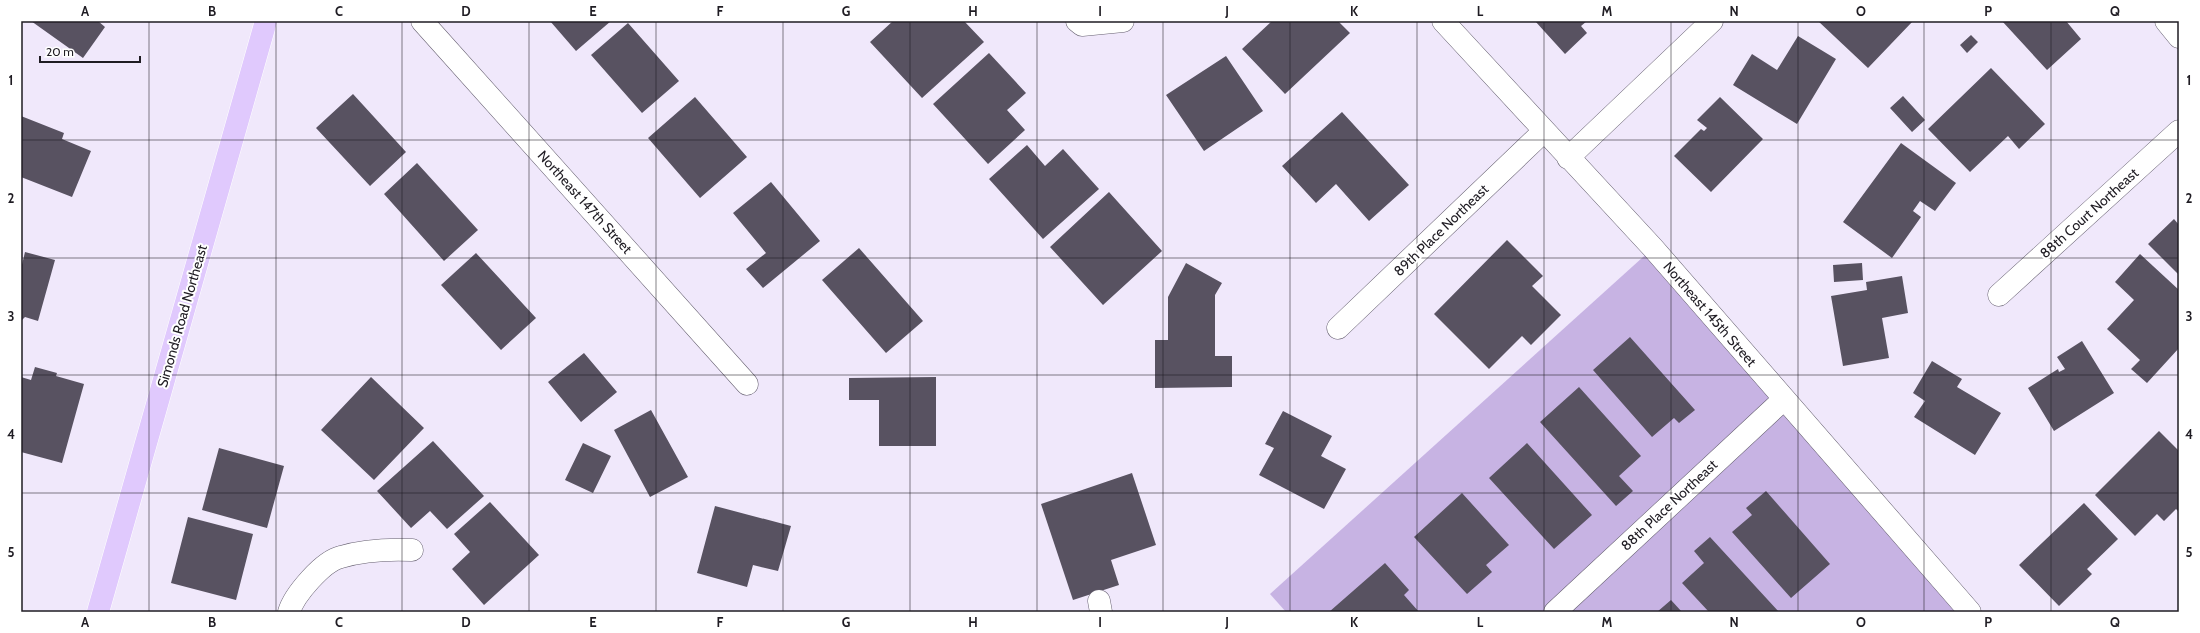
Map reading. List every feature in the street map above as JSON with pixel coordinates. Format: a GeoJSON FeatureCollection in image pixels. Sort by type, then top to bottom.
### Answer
{"type":"FeatureCollection","features":[{"type":"Feature","properties":{"kind":"main road","name":"Simonds Road Northeast"},"geometry":{"type":"LineString","coordinates":[[98,612],[266,21]]}},
{"type":"Feature","properties":{"kind":"street","name":"Northeast 147th Street"},"geometry":{"type":"LineString","coordinates":[[422,21],[747,384]]}},
{"type":"Feature","properties":{"kind":"street"},"geometry":{"type":"LineString","coordinates":[[1080,23],[1123,21]]}},
{"type":"Feature","properties":{"kind":"street","name":"Northeast 145th Street"},"geometry":{"type":"LineString","coordinates":[[1443,21],[1568,158],[1653,248],[1970,612]]}},
{"type":"Feature","properties":{"kind":"street"},"geometry":{"type":"LineString","coordinates":[[1568,158],[1712,21]]}},
{"type":"Feature","properties":{"kind":"street"},"geometry":{"type":"LineString","coordinates":[[2166,21],[2179,37]]}},
{"type":"Feature","properties":{"kind":"street","name":"89th Place Northeast"},"geometry":{"type":"LineString","coordinates":[[1338,328],[1544,131]]}},
{"type":"Feature","properties":{"kind":"street","name":"88th Court Northeast"},"geometry":{"type":"LineString","coordinates":[[1999,295],[2179,131]]}},
{"type":"Feature","properties":{"kind":"street","name":"88th Place Northeast"},"geometry":{"type":"LineString","coordinates":[[1555,612],[1784,399]]}},
{"type":"Feature","properties":{"kind":"street"},"geometry":{"type":"LineString","coordinates":[[289,612],[292,603],[311,578],[339,557],[384,549],[412,550]]}},
{"type":"Feature","properties":{"kind":"shaded area"},"geometry":{"type":"Polygon","coordinates":[[[1653,248],[1965,612],[1286,612],[1270,594],[1653,248]]]}},
{"type":"Feature","properties":{"kind":"building"},"geometry":{"type":"Polygon","coordinates":[[[31,21],[98,21],[105,27],[83,58],[31,21]]]}},
{"type":"Feature","properties":{"kind":"building"},"geometry":{"type":"Polygon","coordinates":[[[550,21],[611,21],[576,51],[550,21]]]}},
{"type":"Feature","properties":{"kind":"building"},"geometry":{"type":"Polygon","coordinates":[[[893,21],[964,21],[984,42],[922,98],[870,42],[893,21]]]}},
{"type":"Feature","properties":{"kind":"building"},"geometry":{"type":"Polygon","coordinates":[[[1272,21],[1338,21],[1350,33],[1285,94],[1242,49],[1272,21]]]}},
{"type":"Feature","properties":{"kind":"building"},"geometry":{"type":"Polygon","coordinates":[[[1535,21],[1587,21],[1581,26],[1587,33],[1565,54],[1535,21]]]}},
{"type":"Feature","properties":{"kind":"building"},"geometry":{"type":"Polygon","coordinates":[[[1818,21],[1913,21],[1868,68],[1818,21]]]}},
{"type":"Feature","properties":{"kind":"building"},"geometry":{"type":"Polygon","coordinates":[[[2002,21],[2066,21],[2081,39],[2047,70],[2002,21]]]}},
{"type":"Feature","properties":{"kind":"building"},"geometry":{"type":"Polygon","coordinates":[[[628,23],[679,81],[642,113],[591,55],[628,23]]]}},
{"type":"Feature","properties":{"kind":"building"},"geometry":{"type":"Polygon","coordinates":[[[1971,35],[1978,42],[1967,53],[1960,45],[1971,35]]]}},
{"type":"Feature","properties":{"kind":"building"},"geometry":{"type":"Polygon","coordinates":[[[1798,36],[1836,59],[1797,124],[1733,85],[1752,54],[1777,70],[1798,36]]]}},
{"type":"Feature","properties":{"kind":"building"},"geometry":{"type":"Polygon","coordinates":[[[989,53],[1026,93],[1007,110],[1025,130],[988,164],[933,104],[989,53]]]}},
{"type":"Feature","properties":{"kind":"building"},"geometry":{"type":"Polygon","coordinates":[[[1226,56],[1263,111],[1204,151],[1166,95],[1226,56]]]}},
{"type":"Feature","properties":{"kind":"building"},"geometry":{"type":"Polygon","coordinates":[[[1991,68],[2045,124],[2019,149],[2008,136],[1970,172],[1928,129],[1991,68]]]}},
{"type":"Feature","properties":{"kind":"building"},"geometry":{"type":"Polygon","coordinates":[[[353,94],[406,152],[370,186],[316,128],[353,94]]]}},
{"type":"Feature","properties":{"kind":"building"},"geometry":{"type":"Polygon","coordinates":[[[1903,96],[1925,120],[1912,132],[1890,108],[1903,96]]]}},
{"type":"Feature","properties":{"kind":"building"},"geometry":{"type":"Polygon","coordinates":[[[695,97],[747,157],[700,198],[648,138],[695,97]]]}},
{"type":"Feature","properties":{"kind":"building"},"geometry":{"type":"Polygon","coordinates":[[[1720,97],[1763,139],[1711,192],[1674,156],[1701,129],[1704,131],[1707,128],[1697,120],[1720,97]]]}},
{"type":"Feature","properties":{"kind":"building"},"geometry":{"type":"Polygon","coordinates":[[[1342,112],[1409,185],[1369,221],[1336,184],[1316,203],[1282,166],[1342,112]]]}},
{"type":"Feature","properties":{"kind":"building"},"geometry":{"type":"Polygon","coordinates":[[[21,116],[64,133],[62,139],[91,151],[72,197],[21,177],[21,116]]]}},
{"type":"Feature","properties":{"kind":"building"},"geometry":{"type":"Polygon","coordinates":[[[1901,143],[1956,183],[1935,211],[1920,201],[1913,211],[1921,217],[1892,258],[1843,222],[1901,143]]]}},
{"type":"Feature","properties":{"kind":"building"},"geometry":{"type":"Polygon","coordinates":[[[1027,145],[1045,166],[1063,149],[1099,189],[1043,239],[989,179],[1027,145]]]}},
{"type":"Feature","properties":{"kind":"building"},"geometry":{"type":"Polygon","coordinates":[[[417,163],[478,230],[444,261],[384,194],[417,163]]]}},
{"type":"Feature","properties":{"kind":"building"},"geometry":{"type":"Polygon","coordinates":[[[771,182],[820,241],[763,288],[746,269],[766,253],[733,213],[771,182]]]}},
{"type":"Feature","properties":{"kind":"building"},"geometry":{"type":"Polygon","coordinates":[[[1109,192],[1162,251],[1103,305],[1050,247],[1109,192]]]}},
{"type":"Feature","properties":{"kind":"building"},"geometry":{"type":"Polygon","coordinates":[[[2174,219],[2179,225],[2179,275],[2148,244],[2174,219]]]}},
{"type":"Feature","properties":{"kind":"building"},"geometry":{"type":"Polygon","coordinates":[[[1507,240],[1543,276],[1532,286],[1561,315],[1531,345],[1522,336],[1489,369],[1434,314],[1507,240]]]}},
{"type":"Feature","properties":{"kind":"building"},"geometry":{"type":"Polygon","coordinates":[[[859,248],[923,321],[886,353],[822,280],[859,248]]]}},
{"type":"Feature","properties":{"kind":"building"},"geometry":{"type":"Polygon","coordinates":[[[25,252],[55,260],[38,321],[25,317],[21,321],[21,269],[25,252]]]}},
{"type":"Feature","properties":{"kind":"building"},"geometry":{"type":"Polygon","coordinates":[[[476,253],[536,318],[501,350],[441,285],[476,253]]]}},
{"type":"Feature","properties":{"kind":"building"},"geometry":{"type":"Polygon","coordinates":[[[2140,254],[2179,290],[2179,348],[2147,383],[2131,369],[2140,360],[2107,329],[2134,300],[2115,282],[2140,254]]]}},
{"type":"Feature","properties":{"kind":"building"},"geometry":{"type":"Polygon","coordinates":[[[1186,263],[1222,283],[1215,295],[1215,356],[1232,356],[1232,387],[1155,388],[1155,340],[1168,340],[1168,297],[1186,263]]]}},
{"type":"Feature","properties":{"kind":"building"},"geometry":{"type":"Polygon","coordinates":[[[1862,263],[1863,280],[1834,282],[1833,265],[1862,263]]]}},
{"type":"Feature","properties":{"kind":"building"},"geometry":{"type":"Polygon","coordinates":[[[1902,276],[1908,313],[1882,318],[1889,358],[1843,366],[1831,296],[1867,290],[1866,282],[1902,276]]]}},
{"type":"Feature","properties":{"kind":"building"},"geometry":{"type":"Polygon","coordinates":[[[1630,337],[1695,410],[1679,423],[1674,418],[1652,437],[1593,370],[1630,337]]]}},
{"type":"Feature","properties":{"kind":"building"},"geometry":{"type":"Polygon","coordinates":[[[2082,341],[2114,393],[2054,431],[2028,388],[2058,369],[2059,372],[2065,369],[2057,357],[2082,341]]]}},
{"type":"Feature","properties":{"kind":"building"},"geometry":{"type":"Polygon","coordinates":[[[584,353],[617,392],[581,422],[548,382],[584,353]]]}},
{"type":"Feature","properties":{"kind":"building"},"geometry":{"type":"Polygon","coordinates":[[[1932,361],[1962,379],[1957,387],[2001,413],[1975,455],[1914,417],[1925,401],[1913,393],[1932,361]]]}},
{"type":"Feature","properties":{"kind":"building"},"geometry":{"type":"Polygon","coordinates":[[[35,367],[57,373],[56,376],[84,384],[62,463],[21,452],[21,377],[31,380],[35,367]]]}},
{"type":"Feature","properties":{"kind":"building"},"geometry":{"type":"Polygon","coordinates":[[[371,377],[424,428],[374,480],[321,430],[371,377]]]}},
{"type":"Feature","properties":{"kind":"building"},"geometry":{"type":"Polygon","coordinates":[[[936,377],[936,446],[879,446],[879,400],[849,400],[849,378],[936,377]]]}},
{"type":"Feature","properties":{"kind":"building"},"geometry":{"type":"Polygon","coordinates":[[[1579,387],[1641,456],[1619,476],[1633,491],[1616,506],[1540,422],[1579,387]]]}},
{"type":"Feature","properties":{"kind":"building"},"geometry":{"type":"Polygon","coordinates":[[[651,410],[688,477],[650,497],[614,430],[651,410]]]}},
{"type":"Feature","properties":{"kind":"building"},"geometry":{"type":"Polygon","coordinates":[[[1283,411],[1332,436],[1321,456],[1346,469],[1324,509],[1259,475],[1274,448],[1265,444],[1283,411]]]}},
{"type":"Feature","properties":{"kind":"building"},"geometry":{"type":"Polygon","coordinates":[[[2159,431],[2179,451],[2179,512],[2176,509],[2164,521],[2157,514],[2135,536],[2095,495],[2159,431]]]}},
{"type":"Feature","properties":{"kind":"building"},"geometry":{"type":"Polygon","coordinates":[[[433,441],[484,496],[447,529],[430,511],[411,528],[377,491],[433,441]]]}},
{"type":"Feature","properties":{"kind":"building"},"geometry":{"type":"Polygon","coordinates":[[[583,443],[611,456],[593,493],[565,480],[583,443]]]}},
{"type":"Feature","properties":{"kind":"building"},"geometry":{"type":"Polygon","coordinates":[[[1527,443],[1592,515],[1554,549],[1489,478],[1527,443]]]}},
{"type":"Feature","properties":{"kind":"building"},"geometry":{"type":"Polygon","coordinates":[[[219,448],[284,466],[267,528],[202,510],[219,448]]]}},
{"type":"Feature","properties":{"kind":"building"},"geometry":{"type":"Polygon","coordinates":[[[1132,473],[1156,545],[1111,560],[1119,585],[1073,600],[1041,504],[1132,473]]]}},
{"type":"Feature","properties":{"kind":"building"},"geometry":{"type":"Polygon","coordinates":[[[1766,491],[1830,564],[1791,598],[1732,532],[1752,515],[1746,508],[1766,491]]]}},
{"type":"Feature","properties":{"kind":"building"},"geometry":{"type":"Polygon","coordinates":[[[1462,493],[1509,545],[1486,565],[1492,572],[1467,594],[1414,537],[1462,493]]]}},
{"type":"Feature","properties":{"kind":"building"},"geometry":{"type":"Polygon","coordinates":[[[490,502],[539,555],[484,605],[452,569],[470,552],[454,534],[490,502]]]}},
{"type":"Feature","properties":{"kind":"building"},"geometry":{"type":"Polygon","coordinates":[[[2084,503],[2118,539],[2087,569],[2092,574],[2059,606],[2019,565],[2084,503]]]}},
{"type":"Feature","properties":{"kind":"building"},"geometry":{"type":"Polygon","coordinates":[[[715,506],[791,526],[778,571],[753,565],[747,587],[697,573],[715,506]]]}},
{"type":"Feature","properties":{"kind":"building"},"geometry":{"type":"Polygon","coordinates":[[[188,517],[253,534],[236,600],[171,583],[188,517]]]}},
{"type":"Feature","properties":{"kind":"building"},"geometry":{"type":"Polygon","coordinates":[[[1710,537],[1779,612],[1709,612],[1682,583],[1704,563],[1694,551],[1710,537]]]}},
{"type":"Feature","properties":{"kind":"building"},"geometry":{"type":"Polygon","coordinates":[[[1385,563],[1409,590],[1404,595],[1419,612],[1329,612],[1385,563]]]}},
{"type":"Feature","properties":{"kind":"building"},"geometry":{"type":"Polygon","coordinates":[[[1671,600],[1682,612],[1657,612],[1671,600]]]}}]}
